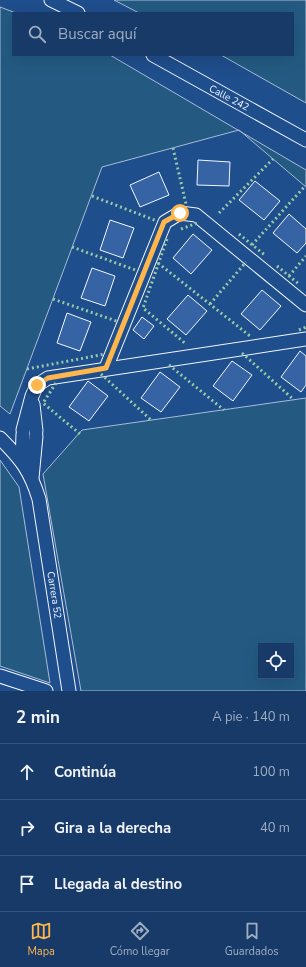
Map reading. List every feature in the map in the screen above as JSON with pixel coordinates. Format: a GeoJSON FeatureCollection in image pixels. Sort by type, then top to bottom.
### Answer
{"type":"FeatureCollection","features":[{"type":"Feature","properties":{"kind":"street"},"geometry":{"type":"LineString","coordinates":[[50,0],[76,12]]}},
{"type":"Feature","properties":{"kind":"street","name":"Calle 242"},"geometry":{"type":"LineString","coordinates":[[155,56],[306,140]]}},
{"type":"Feature","properties":{"kind":"street"},"geometry":{"type":"LineString","coordinates":[[106,368],[164,222],[180,213],[196,215],[306,305]]}},
{"type":"Feature","properties":{"kind":"street"},"geometry":{"type":"LineString","coordinates":[[32,478],[30,433],[32,396],[37,385],[48,378],[106,368],[306,339]]}},
{"type":"Feature","properties":{"kind":"street"},"geometry":{"type":"LineString","coordinates":[[22,461],[30,433]]}},
{"type":"Feature","properties":{"kind":"street"},"geometry":{"type":"LineString","coordinates":[[0,438],[22,461],[32,478]]}},
{"type":"Feature","properties":{"kind":"street","name":"Carrera 52"},"geometry":{"type":"LineString","coordinates":[[32,478],[39,499],[69,691]]}},
{"type":"Feature","properties":{"kind":"street"},"geometry":{"type":"LineString","coordinates":[[0,676],[46,691]]}},
{"type":"Feature","properties":{"kind":"shaded area"},"geometry":{"type":"Polygon","coordinates":[[[114,0],[306,0],[306,103],[223,56],[294,56],[294,12],[137,12],[114,0]]]}},
{"type":"Feature","properties":{"kind":"shaded area"},"geometry":{"type":"Polygon","coordinates":[[[0,7],[13,12],[12,12],[12,56],[112,56],[238,130],[102,167],[10,414],[0,406],[0,7]]]}},
{"type":"Feature","properties":{"kind":"shaded area"},"geometry":{"type":"Polygon","coordinates":[[[242,132],[306,170],[306,187],[242,132]]]}},
{"type":"Feature","properties":{"kind":"shaded area"},"geometry":{"type":"Polygon","coordinates":[[[306,398],[306,691],[81,691],[43,474],[82,430],[306,398]]]}},
{"type":"Feature","properties":{"kind":"shaded area"},"geometry":{"type":"Polygon","coordinates":[[[0,460],[19,487],[50,683],[0,666],[0,460]]]}},
{"type":"Feature","properties":{"kind":"building"},"geometry":{"type":"Polygon","coordinates":[[[198,160],[230,162],[229,186],[197,185],[198,160]]]}},
{"type":"Feature","properties":{"kind":"building"},"geometry":{"type":"Polygon","coordinates":[[[159,172],[169,195],[140,207],[130,185],[159,172]]]}},
{"type":"Feature","properties":{"kind":"building"},"geometry":{"type":"Polygon","coordinates":[[[255,181],[280,201],[264,220],[239,200],[255,181]]]}},
{"type":"Feature","properties":{"kind":"building"},"geometry":{"type":"Polygon","coordinates":[[[289,214],[306,229],[306,243],[297,253],[273,233],[289,214]]]}},
{"type":"Feature","properties":{"kind":"building"},"geometry":{"type":"Polygon","coordinates":[[[110,220],[134,228],[123,258],[100,250],[110,220]]]}},
{"type":"Feature","properties":{"kind":"building"},"geometry":{"type":"Polygon","coordinates":[[[193,234],[212,250],[191,274],[173,258],[193,234]]]}},
{"type":"Feature","properties":{"kind":"building"},"geometry":{"type":"Polygon","coordinates":[[[92,268],[115,276],[105,306],[81,298],[92,268]]]}},
{"type":"Feature","properties":{"kind":"building"},"geometry":{"type":"Polygon","coordinates":[[[262,290],[281,306],[260,330],[241,314],[262,290]]]}},
{"type":"Feature","properties":{"kind":"building"},"geometry":{"type":"Polygon","coordinates":[[[188,295],[207,311],[186,335],[167,319],[188,295]]]}},
{"type":"Feature","properties":{"kind":"building"},"geometry":{"type":"Polygon","coordinates":[[[67,313],[91,322],[80,351],[57,343],[67,313]]]}},
{"type":"Feature","properties":{"kind":"building"},"geometry":{"type":"Polygon","coordinates":[[[142,317],[154,326],[144,339],[133,330],[142,317]]]}},
{"type":"Feature","properties":{"kind":"building"},"geometry":{"type":"Polygon","coordinates":[[[300,351],[306,356],[306,385],[301,392],[281,377],[300,351]]]}},
{"type":"Feature","properties":{"kind":"building"},"geometry":{"type":"Polygon","coordinates":[[[232,361],[252,375],[233,401],[213,386],[232,361]]]}},
{"type":"Feature","properties":{"kind":"building"},"geometry":{"type":"Polygon","coordinates":[[[160,372],[180,387],[161,412],[141,398],[160,372]]]}},
{"type":"Feature","properties":{"kind":"building"},"geometry":{"type":"Polygon","coordinates":[[[88,381],[108,396],[89,421],[69,407],[88,381]]]}},
{"type":"Feature","properties":{"kind":"hedge"},"geometry":{"type":"LineString","coordinates":[[173,148],[186,204]]}},
{"type":"Feature","properties":{"kind":"hedge"},"geometry":{"type":"LineString","coordinates":[[219,213],[273,159]]}},
{"type":"Feature","properties":{"kind":"hedge"},"geometry":{"type":"LineString","coordinates":[[252,245],[305,186]]}},
{"type":"Feature","properties":{"kind":"hedge"},"geometry":{"type":"LineString","coordinates":[[92,196],[157,221]]}},
{"type":"Feature","properties":{"kind":"hedge"},"geometry":{"type":"LineString","coordinates":[[181,229],[197,223]]}},
{"type":"Feature","properties":{"kind":"hedge"},"geometry":{"type":"LineString","coordinates":[[239,234],[266,256]]}},
{"type":"Feature","properties":{"kind":"hedge"},"geometry":{"type":"LineString","coordinates":[[167,239],[143,308],[186,344]]}},
{"type":"Feature","properties":{"kind":"hedge"},"geometry":{"type":"LineString","coordinates":[[72,247],[138,271]]}},
{"type":"Feature","properties":{"kind":"hedge"},"geometry":{"type":"LineString","coordinates":[[289,276],[306,256]]}},
{"type":"Feature","properties":{"kind":"hedge"},"geometry":{"type":"LineString","coordinates":[[210,304],[246,262]]}},
{"type":"Feature","properties":{"kind":"hedge"},"geometry":{"type":"LineString","coordinates":[[158,263],[250,336]]}},
{"type":"Feature","properties":{"kind":"hedge"},"geometry":{"type":"LineString","coordinates":[[277,266],[300,285]]}},
{"type":"Feature","properties":{"kind":"hedge"},"geometry":{"type":"LineString","coordinates":[[53,299],[119,322]]}},
{"type":"Feature","properties":{"kind":"hedge"},"geometry":{"type":"LineString","coordinates":[[299,330],[306,327]]}},
{"type":"Feature","properties":{"kind":"hedge"},"geometry":{"type":"LineString","coordinates":[[242,353],[294,400]]}},
{"type":"Feature","properties":{"kind":"hedge"},"geometry":{"type":"LineString","coordinates":[[27,369],[105,354]]}},
{"type":"Feature","properties":{"kind":"hedge"},"geometry":{"type":"LineString","coordinates":[[169,365],[224,410]]}},
{"type":"Feature","properties":{"kind":"hedge"},"geometry":{"type":"LineString","coordinates":[[101,374],[151,420]]}},
{"type":"Feature","properties":{"kind":"hedge"},"geometry":{"type":"LineString","coordinates":[[56,383],[43,403],[80,434]]}},
{"type":"Feature","properties":{"kind":"route"},"geometry":{"type":"LineString","coordinates":[[37,385],[48,378],[106,368],[164,222],[180,213]]}}]}
